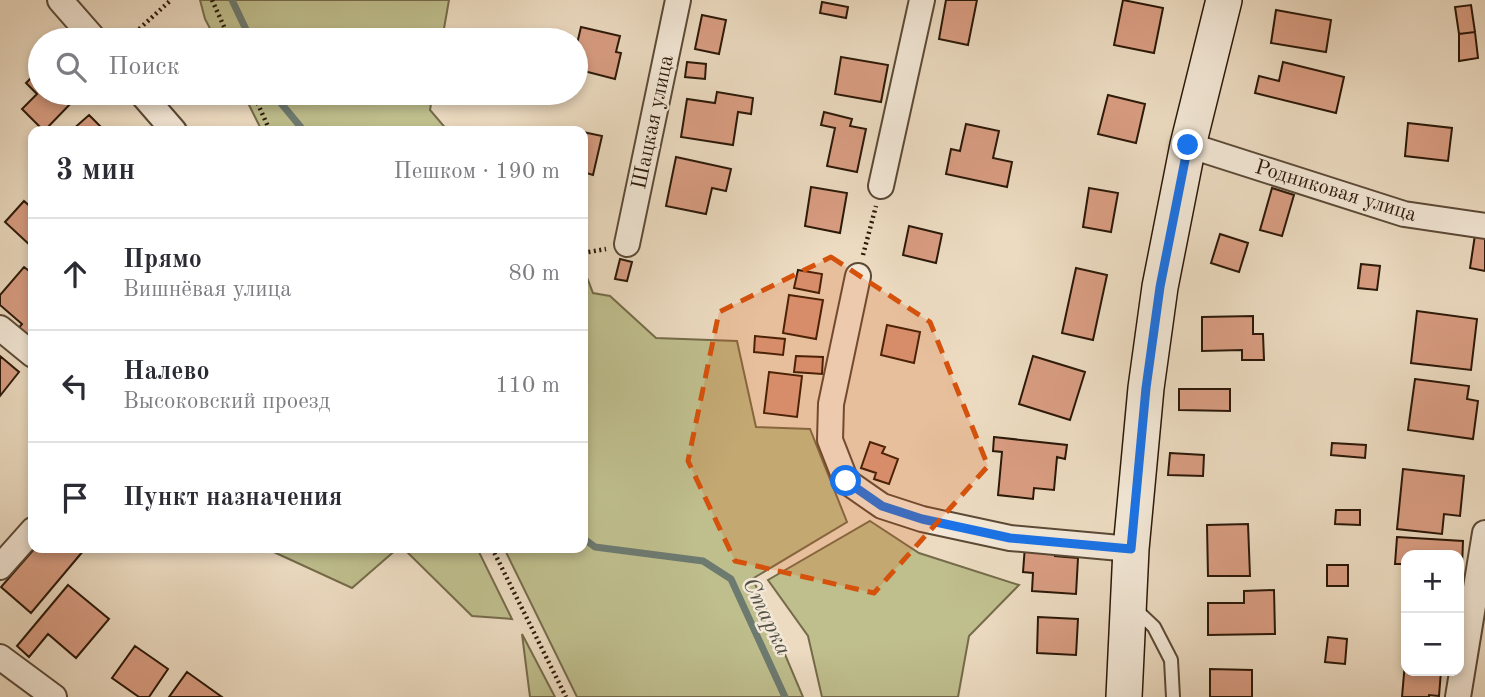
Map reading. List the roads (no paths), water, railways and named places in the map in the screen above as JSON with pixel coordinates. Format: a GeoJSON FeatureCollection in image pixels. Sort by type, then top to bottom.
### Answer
{"type":"FeatureCollection","features":[{"type":"Feature","properties":{"kind":"street"},"geometry":{"type":"LineString","coordinates":[[61,0],[85,28]]}},
{"type":"Feature","properties":{"kind":"street","name":"Шацкая улица"},"geometry":{"type":"LineString","coordinates":[[627,244],[678,0]]}},
{"type":"Feature","properties":{"kind":"street"},"geometry":{"type":"LineString","coordinates":[[881,186],[922,0]]}},
{"type":"Feature","properties":{"kind":"street"},"geometry":{"type":"LineString","coordinates":[[1124,697],[1131,549],[1146,388],[1160,287],[1188,145],[1224,0]]}},
{"type":"Feature","properties":{"kind":"street"},"geometry":{"type":"LineString","coordinates":[[151,105],[170,126]]}},
{"type":"Feature","properties":{"kind":"street","name":"Родниковая улица"},"geometry":{"type":"LineString","coordinates":[[1188,145],[1404,214],[1485,226]]}},
{"type":"Feature","properties":{"kind":"street"},"geometry":{"type":"LineString","coordinates":[[858,276],[831,404],[830,440],[846,481],[882,506],[922,519],[1010,538],[1131,549]]}},
{"type":"Feature","properties":{"kind":"street"},"geometry":{"type":"LineString","coordinates":[[0,328],[28,351]]}},
{"type":"Feature","properties":{"kind":"street"},"geometry":{"type":"LineString","coordinates":[[1458,697],[1485,533]]}},
{"type":"Feature","properties":{"kind":"street"},"geometry":{"type":"LineString","coordinates":[[0,567],[28,536]]}},
{"type":"Feature","properties":{"kind":"street"},"geometry":{"type":"LineString","coordinates":[[0,657],[54,697]]}},
{"type":"Feature","properties":{"kind":"lane"},"geometry":{"type":"LineString","coordinates":[[1129,603],[1154,627],[1171,660],[1173,697]]}},
{"type":"Feature","properties":{"kind":"waterway","name":"Старка"},"geometry":{"type":"LineString","coordinates":[[232,0],[245,28]]}},
{"type":"Feature","properties":{"kind":"waterway","name":"Старка"},"geometry":{"type":"LineString","coordinates":[[282,105],[300,126]]}},
{"type":"Feature","properties":{"kind":"waterway","name":"Старка"},"geometry":{"type":"LineString","coordinates":[[588,542],[595,547],[703,561],[731,579],[785,697]]}}]}
